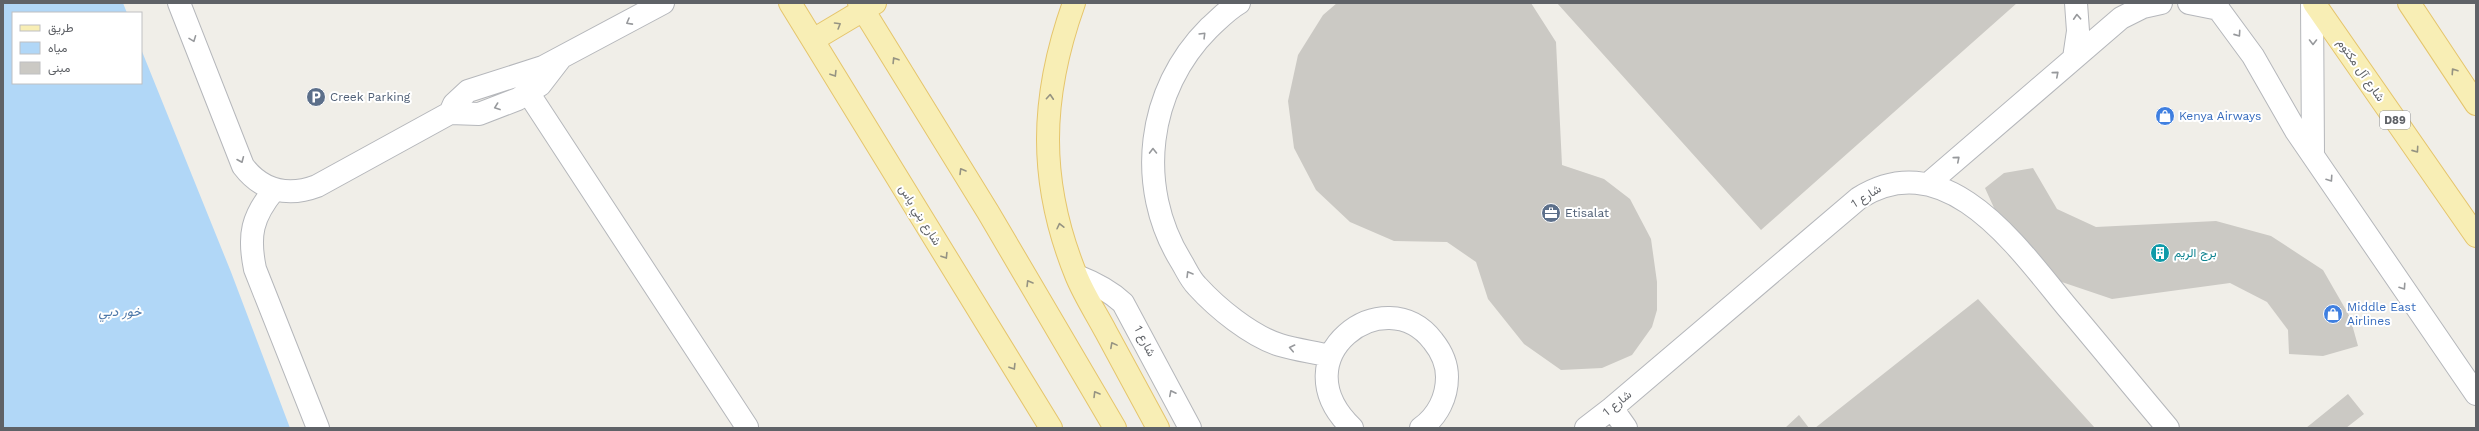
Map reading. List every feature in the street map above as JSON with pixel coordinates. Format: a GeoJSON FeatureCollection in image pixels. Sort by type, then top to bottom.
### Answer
{"type":"FeatureCollection","features":[{"type":"Feature","properties":{"kind":"main road","name":"شارع بني ياس"},"geometry":{"type":"LineString","coordinates":[[790,3],[1051,428]]}},
{"type":"Feature","properties":{"kind":"main road"},"geometry":{"type":"LineString","coordinates":[[1074,3],[1059,44],[1050,90],[1047,138],[1051,185],[1061,231],[1077,276],[1158,428]]}},
{"type":"Feature","properties":{"kind":"main road","name":"شارع آل مكتوم"},"geometry":{"type":"LineString","coordinates":[[2313,3],[2476,236]]}},
{"type":"Feature","properties":{"kind":"main road"},"geometry":{"type":"LineString","coordinates":[[2409,3],[2476,104]]}},
{"type":"Feature","properties":{"kind":"main road"},"geometry":{"type":"LineString","coordinates":[[813,40],[866,5],[1115,428]]}},
{"type":"Feature","properties":{"kind":"street"},"geometry":{"type":"LineString","coordinates":[[179,3],[243,166],[261,184],[274,190],[289,193],[303,191],[317,186],[450,113],[479,114],[529,94],[540,85],[560,59]]}},
{"type":"Feature","properties":{"kind":"street"},"geometry":{"type":"LineString","coordinates":[[450,113],[454,104],[468,91],[510,79],[560,59],[663,3]]}},
{"type":"Feature","properties":{"kind":"street"},"geometry":{"type":"LineString","coordinates":[[1239,3],[1229,9],[1192,45],[1166,90],[1153,140],[1154,191],[1169,240],[1196,285],[1233,320],[1279,345],[1330,356]]}},
{"type":"Feature","properties":{"kind":"street"},"geometry":{"type":"LineString","coordinates":[[2074,58],[2078,31],[2076,3]]}},
{"type":"Feature","properties":{"kind":"street"},"geometry":{"type":"LineString","coordinates":[[1928,184],[2121,18],[2144,7],[2161,3]]}},
{"type":"Feature","properties":{"kind":"street"},"geometry":{"type":"LineString","coordinates":[[2189,3],[2217,6],[2253,56],[2296,131],[2476,394]]}},
{"type":"Feature","properties":{"kind":"street"},"geometry":{"type":"LineString","coordinates":[[2313,3],[2313,155]]}},
{"type":"Feature","properties":{"kind":"street"},"geometry":{"type":"LineString","coordinates":[[529,94],[746,428]]}},
{"type":"Feature","properties":{"kind":"street","name":"شارع 1"},"geometry":{"type":"LineString","coordinates":[[1586,428],[1612,408],[1859,198],[1874,188],[1891,182],[1910,181],[1928,184],[1952,193],[1994,221],[2168,428]]}},
{"type":"Feature","properties":{"kind":"street"},"geometry":{"type":"LineString","coordinates":[[274,190],[261,207],[253,226],[252,255],[255,269],[318,428]]}},
{"type":"Feature","properties":{"kind":"street","name":"شارع 1"},"geometry":{"type":"LineString","coordinates":[[1077,276],[1094,282],[1110,291],[1124,304],[1190,428]]}},
{"type":"Feature","properties":{"kind":"street"},"geometry":{"type":"LineString","coordinates":[[1352,428],[1339,415],[1329,397],[1326,376],[1330,356],[1340,340],[1355,327],[1373,319],[1393,318],[1412,324],[1428,335],[1440,350],[1447,369],[1447,388],[1441,406],[1429,422],[1421,428]]}},
{"type":"Feature","properties":{"kind":"street"},"geometry":{"type":"LineString","coordinates":[[1441,406],[1447,428]]}},
{"type":"Feature","properties":{"kind":"street"},"geometry":{"type":"LineString","coordinates":[[1612,408],[1626,428]]}},
{"type":"Feature","properties":{"kind":"water","name":"خور دبي"},"geometry":{"type":"Polygon","coordinates":[[[3,3],[123,3],[127,12],[12,12],[12,84],[142,84],[142,51],[231,272],[290,428],[3,428],[3,3]]]}},
{"type":"Feature","properties":{"kind":"building"},"geometry":{"type":"Polygon","coordinates":[[[1337,3],[1531,3],[1556,42],[1562,165],[1604,179],[1630,199],[1651,239],[1657,282],[1657,310],[1652,327],[1632,355],[1602,368],[1561,370],[1524,344],[1488,299],[1476,262],[1447,242],[1394,241],[1350,222],[1316,190],[1294,148],[1288,101],[1298,55],[1323,15],[1337,3]]]}},
{"type":"Feature","properties":{"kind":"building"},"geometry":{"type":"Polygon","coordinates":[[[1557,3],[2017,3],[1761,230],[1557,3]]]}},
{"type":"Feature","properties":{"kind":"building","name":"برج الريم"},"geometry":{"type":"Polygon","coordinates":[[[2033,168],[2057,209],[2096,227],[2216,221],[2271,236],[2323,270],[2350,317],[2358,346],[2323,356],[2289,354],[2288,330],[2267,302],[2230,283],[2112,299],[2044,276],[2004,230],[1985,188],[2004,173],[2033,168]]]}},
{"type":"Feature","properties":{"kind":"building"},"geometry":{"type":"Polygon","coordinates":[[[1978,299],[2095,428],[1815,428],[1978,299]]]}},
{"type":"Feature","properties":{"kind":"building"},"geometry":{"type":"Polygon","coordinates":[[[2348,394],[2364,414],[2346,428],[2306,428],[2348,394]]]}},
{"type":"Feature","properties":{"kind":"building"},"geometry":{"type":"Polygon","coordinates":[[[1799,415],[1809,428],[1785,428],[1799,415]]]}},
{"type":"Feature","properties":{"kind":"place","name":"Creek Parking"},"geometry":{"type":"Point","coordinates":[316,97]}},
{"type":"Feature","properties":{"kind":"place","name":"Kenya Airways"},"geometry":{"type":"Point","coordinates":[2165,116]}},
{"type":"Feature","properties":{"kind":"place","name":"Etisalat"},"geometry":{"type":"Point","coordinates":[1551,213]}},
{"type":"Feature","properties":{"kind":"place","name":"برج الريم"},"geometry":{"type":"Point","coordinates":[2160,253]}},
{"type":"Feature","properties":{"kind":"place","name":"Middle East Airlines"},"geometry":{"type":"Point","coordinates":[2333,314]}}]}
